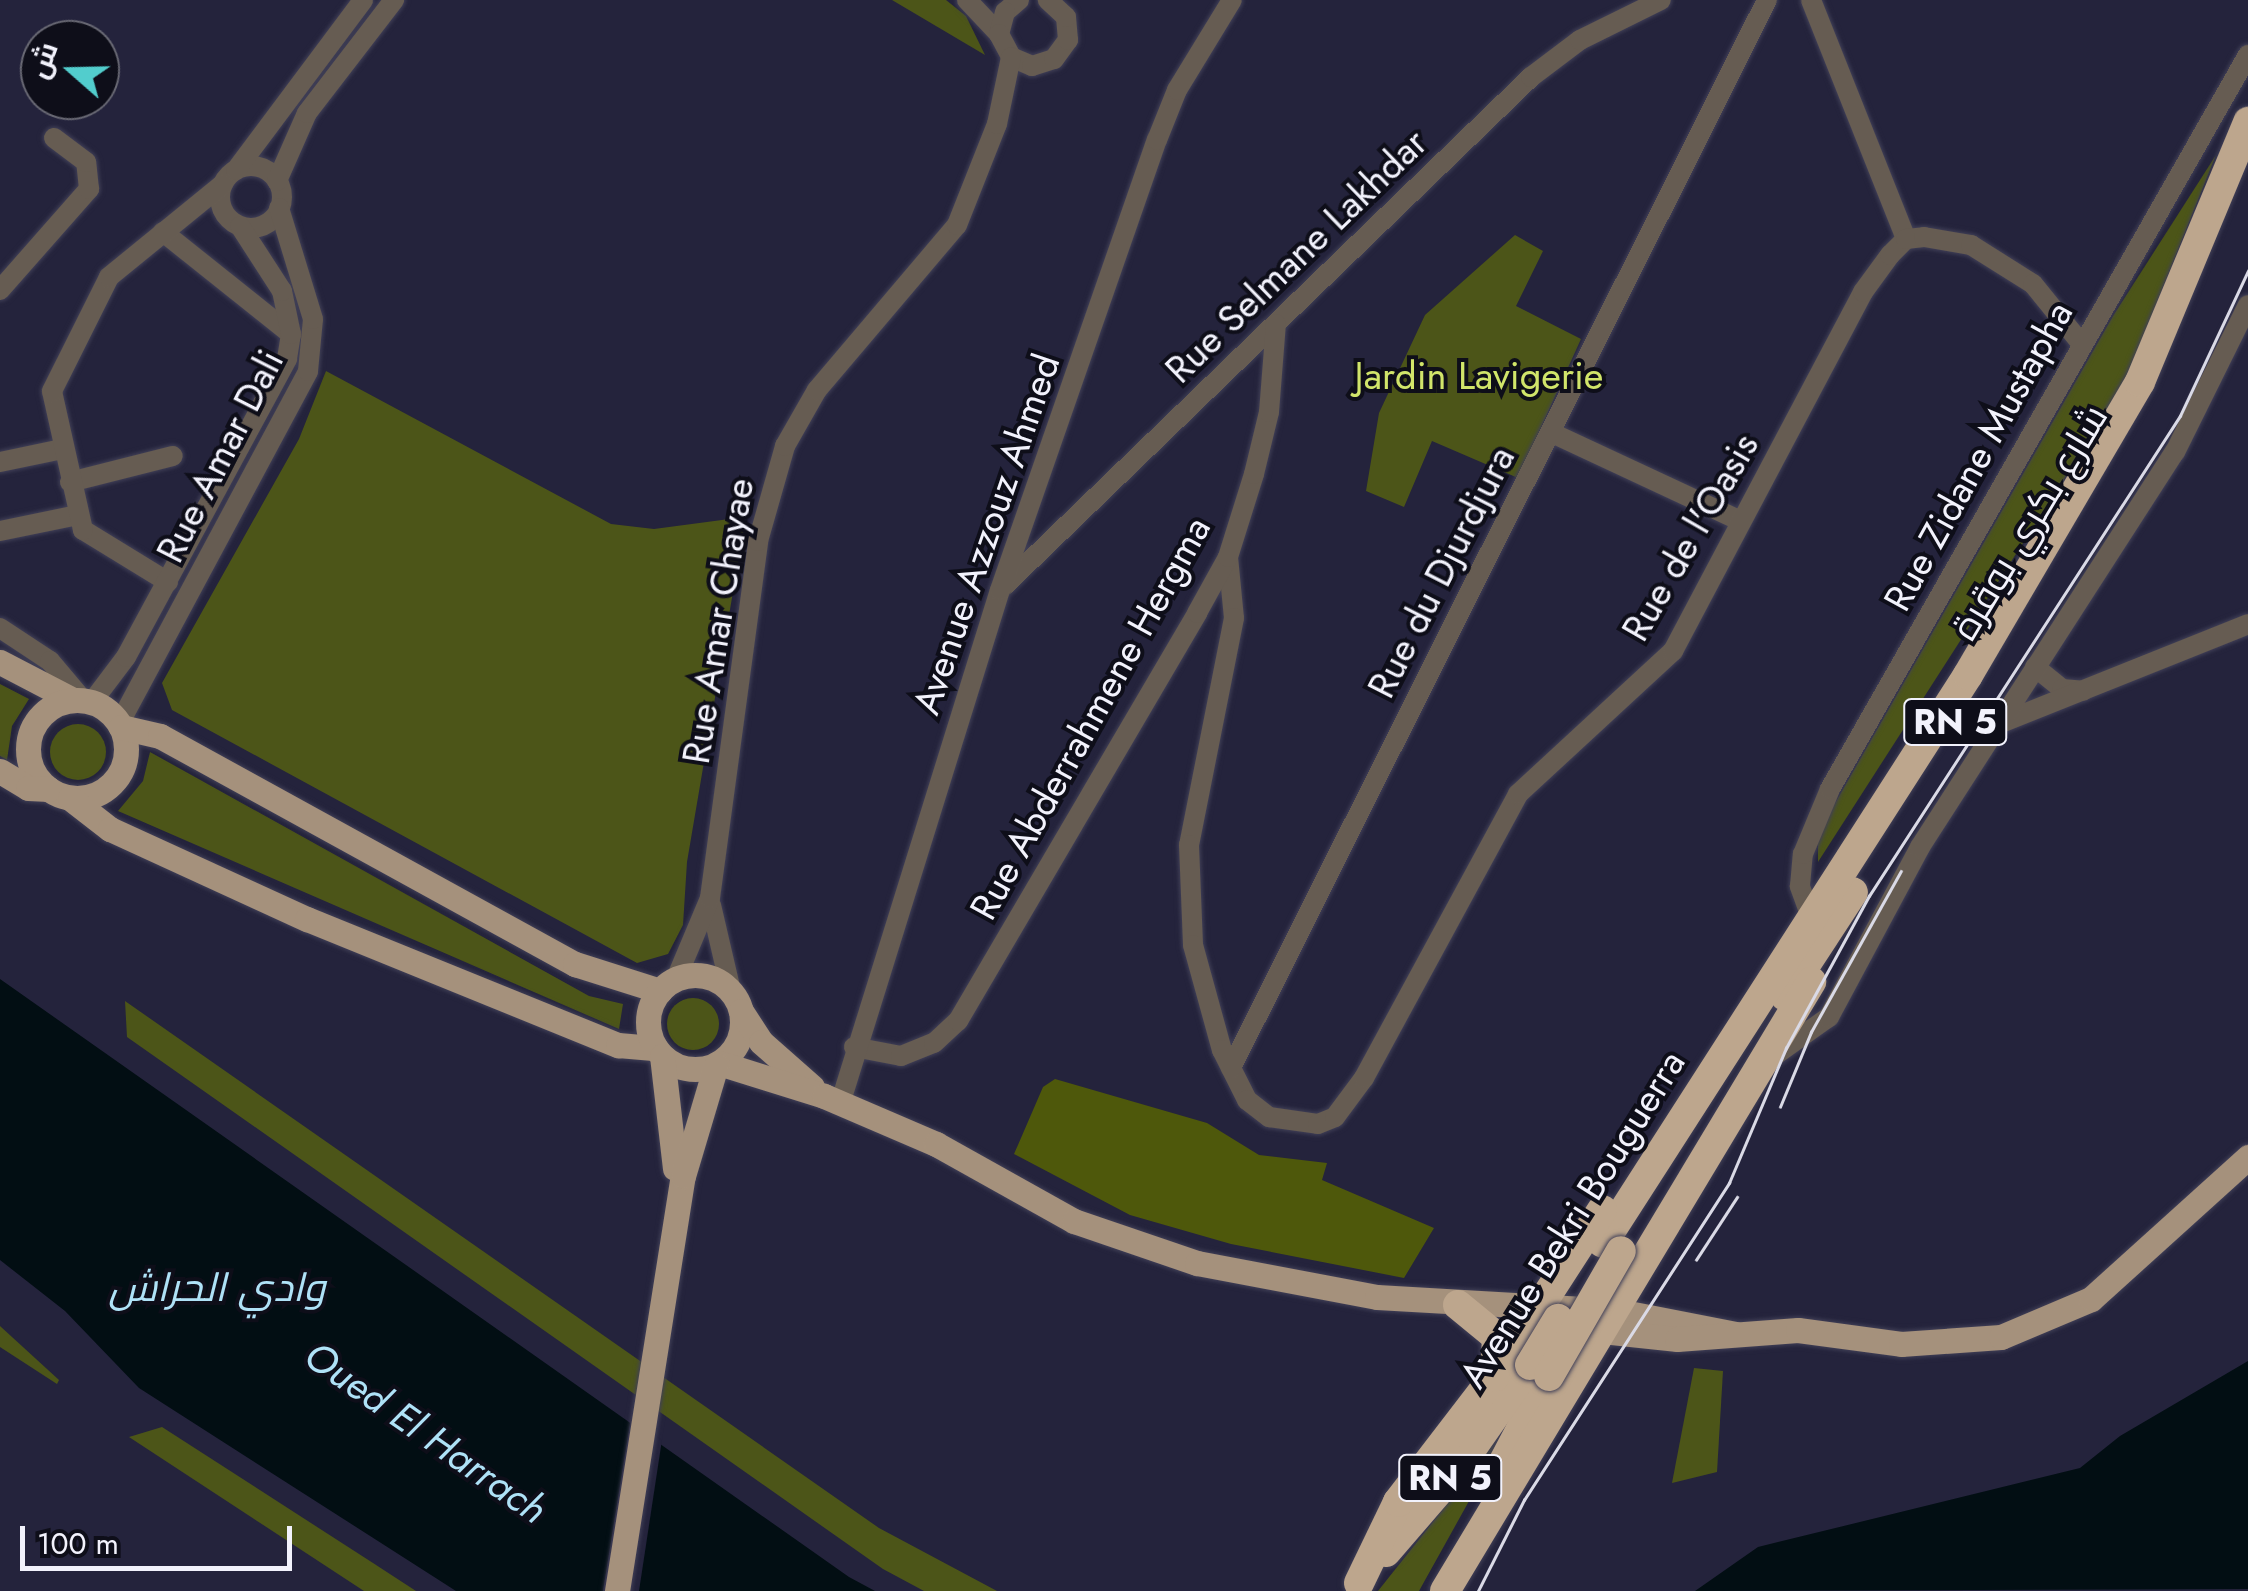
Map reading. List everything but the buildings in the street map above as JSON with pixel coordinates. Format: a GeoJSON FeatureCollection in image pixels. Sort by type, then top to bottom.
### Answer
{"type":"FeatureCollection","features":[{"type":"Feature","properties":{"kind":"highway","name":"شارع بكري بوقرة"},"geometry":{"type":"LineString","coordinates":[[1848,881],[2148,367],[2248,122]]}},
{"type":"Feature","properties":{"kind":"highway","name":"شارع بكري بوقرة"},"geometry":{"type":"LineString","coordinates":[[1612,1247],[1848,881],[2173,356],[2248,172]]}},
{"type":"Feature","properties":{"kind":"highway","name":"Avenue Bekri Bouguerra"},"geometry":{"type":"LineString","coordinates":[[1435,1591],[1539,1370],[1794,945],[1807,910],[1848,881]]}},
{"type":"Feature","properties":{"kind":"highway"},"geometry":{"type":"LineString","coordinates":[[1445,1591],[1753,1084],[1757,1068],[1789,1022],[1848,881]]}},
{"type":"Feature","properties":{"kind":"highway"},"geometry":{"type":"LineString","coordinates":[[1356,1587],[1398,1502],[1494,1377],[1738,996],[1774,953],[1794,945]]}},
{"type":"Feature","properties":{"kind":"highway"},"geometry":{"type":"LineString","coordinates":[[1458,1305],[1497,1337],[1494,1377]]}},
{"type":"Feature","properties":{"kind":"highway"},"geometry":{"type":"LineString","coordinates":[[1534,1314],[1587,1316],[1605,1324]]}},
{"type":"Feature","properties":{"kind":"highway","name":"Avenue Bekri Bouguerra"},"geometry":{"type":"LineString","coordinates":[[1356,1587],[1539,1370]]}},
{"type":"Feature","properties":{"kind":"main road"},"geometry":{"type":"LineString","coordinates":[[0,662],[83,701],[120,725],[160,736],[575,964],[668,986],[705,976],[736,1000],[775,1057],[832,1100]]}},
{"type":"Feature","properties":{"kind":"main road"},"geometry":{"type":"LineString","coordinates":[[83,701],[52,707],[31,731],[30,763],[60,794],[120,833],[307,919],[618,1045],[659,1052],[688,1069],[718,1064],[832,1100],[936,1144],[1074,1221],[1197,1263],[1377,1297],[1534,1314]]}},
{"type":"Feature","properties":{"kind":"main road"},"geometry":{"type":"LineString","coordinates":[[0,771],[28,788],[94,795],[113,782],[126,750],[120,725]]}},
{"type":"Feature","properties":{"kind":"main road"},"geometry":{"type":"LineString","coordinates":[[668,986],[648,1019],[659,1052],[675,1153],[674,1228]]}},
{"type":"Feature","properties":{"kind":"main road"},"geometry":{"type":"LineString","coordinates":[[617,1591],[687,1155],[718,1064],[739,1040],[736,1000]]}},
{"type":"Feature","properties":{"kind":"main road"},"geometry":{"type":"LineString","coordinates":[[1605,1324],[1689,1339],[1798,1330],[1901,1344],[1958,1344],[2036,1326],[2091,1299],[2248,1157]]}},
{"type":"Feature","properties":{"kind":"street"},"geometry":{"type":"LineString","coordinates":[[170,228],[268,223],[279,208],[277,180],[307,113],[394,0]]}},
{"type":"Feature","properties":{"kind":"street"},"geometry":{"type":"LineString","coordinates":[[967,0],[998,34],[1011,58],[1032,66],[1054,59],[1068,40],[1066,9],[1048,0]]}},
{"type":"Feature","properties":{"kind":"street"},"geometry":{"type":"LineString","coordinates":[[998,34],[1005,12],[1020,0]]}},
{"type":"Feature","properties":{"kind":"street","name":"Avenue Azzouz Ahmed"},"geometry":{"type":"LineString","coordinates":[[832,1100],[854,1047],[1000,590],[1157,140],[1178,90],[1232,0]]}},
{"type":"Feature","properties":{"kind":"street","name":"Rue Selmane Lakhdar"},"geometry":{"type":"LineString","coordinates":[[1000,590],[1557,55],[1661,0]]}},
{"type":"Feature","properties":{"kind":"street","name":"Rue du Djurdjura"},"geometry":{"type":"LineString","coordinates":[[1230,1068],[1767,0]]}},
{"type":"Feature","properties":{"kind":"street"},"geometry":{"type":"LineString","coordinates":[[1810,0],[1906,239],[1960,241],[2002,261],[2047,298],[2080,342]]}},
{"type":"Feature","properties":{"kind":"street"},"geometry":{"type":"LineString","coordinates":[[168,582],[95,542],[78,514],[52,405],[62,365],[109,278],[229,177],[354,2]]}},
{"type":"Feature","properties":{"kind":"street","name":"Rue Zidane Mustapha"},"geometry":{"type":"LineString","coordinates":[[1807,910],[1801,871],[1811,828],[2080,342],[2195,156],[2248,55]]}},
{"type":"Feature","properties":{"kind":"street","name":"Rue Amar Chayae"},"geometry":{"type":"LineString","coordinates":[[998,124],[1011,58]]}},
{"type":"Feature","properties":{"kind":"street","name":"Rue Amar Chayae"},"geometry":{"type":"LineString","coordinates":[[668,986],[710,898],[758,541],[785,446],[818,390],[944,246],[998,124],[1016,93],[1054,59]]}},
{"type":"Feature","properties":{"kind":"street"},"geometry":{"type":"LineString","coordinates":[[0,290],[89,188],[86,162],[54,138]]}},
{"type":"Feature","properties":{"kind":"street"},"geometry":{"type":"LineString","coordinates":[[229,177],[263,168],[277,180]]}},
{"type":"Feature","properties":{"kind":"street"},"geometry":{"type":"LineString","coordinates":[[229,177],[220,204],[236,224]]}},
{"type":"Feature","properties":{"kind":"street","name":"Rue Amar Dali"},"geometry":{"type":"LineString","coordinates":[[120,725],[308,372],[313,319],[279,208]]}},
{"type":"Feature","properties":{"kind":"street","name":"Rue Amar Dali"},"geometry":{"type":"LineString","coordinates":[[83,701],[121,667],[277,385],[291,334],[272,265],[236,224]]}},
{"type":"Feature","properties":{"kind":"street"},"geometry":{"type":"LineString","coordinates":[[170,228],[291,334]]}},
{"type":"Feature","properties":{"kind":"street","name":"Rue de l'Oasis"},"geometry":{"type":"LineString","coordinates":[[1230,1068],[1247,1100],[1269,1117],[1308,1124],[1336,1117],[1364,1078],[1518,794],[1673,651],[1863,292],[1906,239]]}},
{"type":"Feature","properties":{"kind":"street"},"geometry":{"type":"LineString","coordinates":[[1757,1068],[1829,1017],[1894,891],[1996,725],[2175,452],[2248,305]]}},
{"type":"Feature","properties":{"kind":"street","name":"Rue Abderrahmene Hergma"},"geometry":{"type":"LineString","coordinates":[[854,1047],[902,1056],[934,1043],[958,1021],[1228,557],[1269,412],[1276,324]]}},
{"type":"Feature","properties":{"kind":"street"},"geometry":{"type":"LineString","coordinates":[[1552,434],[1742,521]]}},
{"type":"Feature","properties":{"kind":"street"},"geometry":{"type":"LineString","coordinates":[[0,462],[62,449]]}},
{"type":"Feature","properties":{"kind":"street"},"geometry":{"type":"LineString","coordinates":[[70,482],[173,456]]}},
{"type":"Feature","properties":{"kind":"street"},"geometry":{"type":"LineString","coordinates":[[0,531],[78,514]]}},
{"type":"Feature","properties":{"kind":"street"},"geometry":{"type":"LineString","coordinates":[[1228,557],[1234,618],[1187,878],[1204,994],[1230,1068]]}},
{"type":"Feature","properties":{"kind":"street"},"geometry":{"type":"LineString","coordinates":[[1996,725],[2248,624]]}},
{"type":"Feature","properties":{"kind":"street"},"geometry":{"type":"LineString","coordinates":[[0,628],[50,661],[83,701]]}},
{"type":"Feature","properties":{"kind":"street"},"geometry":{"type":"LineString","coordinates":[[2035,667],[2062,689],[2085,691]]}},
{"type":"Feature","properties":{"kind":"street","name":"Rue Amar Chayae"},"geometry":{"type":"LineString","coordinates":[[710,898],[736,1000]]}},
{"type":"Feature","properties":{"kind":"green space"},"geometry":{"type":"Polygon","coordinates":[[[892,0],[946,0],[966,16],[985,55],[892,0]]]}},
{"type":"Feature","properties":{"kind":"green space"},"geometry":{"type":"Polygon","coordinates":[[[2216,155],[2122,389],[1818,862],[1818,833],[2113,316],[2216,155]]]}},
{"type":"Feature","properties":{"kind":"green space","name":"Jardin Lavigerie"},"geometry":{"type":"Polygon","coordinates":[[[1515,235],[1543,251],[1516,306],[1581,339],[1518,478],[1432,441],[1404,507],[1366,491],[1379,413],[1425,315],[1515,235]]]}},
{"type":"Feature","properties":{"kind":"green space"},"geometry":{"type":"Polygon","coordinates":[[[326,371],[611,524],[654,529],[737,518],[743,533],[687,862],[683,925],[668,954],[637,963],[172,710],[162,683],[299,439],[326,371]]]}},
{"type":"Feature","properties":{"kind":"green space"},"geometry":{"type":"Polygon","coordinates":[[[0,684],[29,699],[12,726],[7,760],[0,756],[0,684]]]}},
{"type":"Feature","properties":{"kind":"green space"},"geometry":{"type":"Polygon","coordinates":[[[78,724],[97,733],[106,752],[97,771],[78,780],[59,771],[50,752],[59,733],[78,724]]]}},
{"type":"Feature","properties":{"kind":"green space"},"geometry":{"type":"Polygon","coordinates":[[[150,752],[589,996],[623,1004],[619,1029],[118,811],[143,781],[150,752]]]}},
{"type":"Feature","properties":{"kind":"green space"},"geometry":{"type":"Polygon","coordinates":[[[693,998],[711,1006],[719,1024],[711,1042],[693,1050],[675,1042],[667,1024],[675,1006],[693,998]]]}},
{"type":"Feature","properties":{"kind":"green space"},"geometry":{"type":"Polygon","coordinates":[[[125,1001],[879,1528],[997,1591],[924,1591],[883,1569],[127,1037],[125,1001]]]}},
{"type":"Feature","properties":{"kind":"green space"},"geometry":{"type":"Polygon","coordinates":[[[1055,1079],[1207,1123],[1259,1155],[1327,1163],[1322,1180],[1434,1228],[1404,1278],[1231,1244],[1130,1215],[1014,1154],[1043,1087],[1055,1079]]]}},
{"type":"Feature","properties":{"kind":"green space"},"geometry":{"type":"Polygon","coordinates":[[[0,1326],[59,1380],[57,1384],[0,1347],[0,1326]]]}},
{"type":"Feature","properties":{"kind":"green space"},"geometry":{"type":"Polygon","coordinates":[[[1694,1368],[1723,1371],[1717,1472],[1672,1483],[1694,1368]]]}},
{"type":"Feature","properties":{"kind":"green space"},"geometry":{"type":"Polygon","coordinates":[[[1533,1386],[1419,1591],[1378,1591],[1444,1508],[1533,1386]]]}},
{"type":"Feature","properties":{"kind":"green space"},"geometry":{"type":"Polygon","coordinates":[[[162,1427],[416,1591],[364,1591],[129,1437],[162,1427]]]}},
{"type":"Feature","properties":{"kind":"water","name":"وادي الحراش"},"geometry":{"type":"Polygon","coordinates":[[[0,979],[849,1577],[875,1591],[456,1591],[139,1388],[65,1311],[0,1260],[0,979]]]}},
{"type":"Feature","properties":{"kind":"water"},"geometry":{"type":"Polygon","coordinates":[[[2248,1361],[2248,1589],[1695,1591],[1758,1547],[2080,1468],[2120,1436],[2248,1361]]]}},
{"type":"Feature","properties":{"kind":"pier"},"geometry":{"type":"Polygon","coordinates":[[[631,1418],[662,1440],[639,1591],[603,1591],[631,1418]]]}},
{"type":"Feature","properties":{"kind":"tram line"},"geometry":{"type":"LineString","coordinates":[[1478,1591],[1524,1500],[1729,1183],[1786,1048],[1869,896],[2180,416],[2248,271]]}},
{"type":"Feature","properties":{"kind":"tram line"},"geometry":{"type":"LineString","coordinates":[[1780,1107],[1811,1032],[1901,871]]}},
{"type":"Feature","properties":{"kind":"tram line"},"geometry":{"type":"LineString","coordinates":[[1696,1260],[1737,1197]]}},
{"type":"Feature","properties":{"kind":"water label","name":"Oued El Harrach"},"geometry":{"type":"Point","coordinates":[426,1432]}}]}
